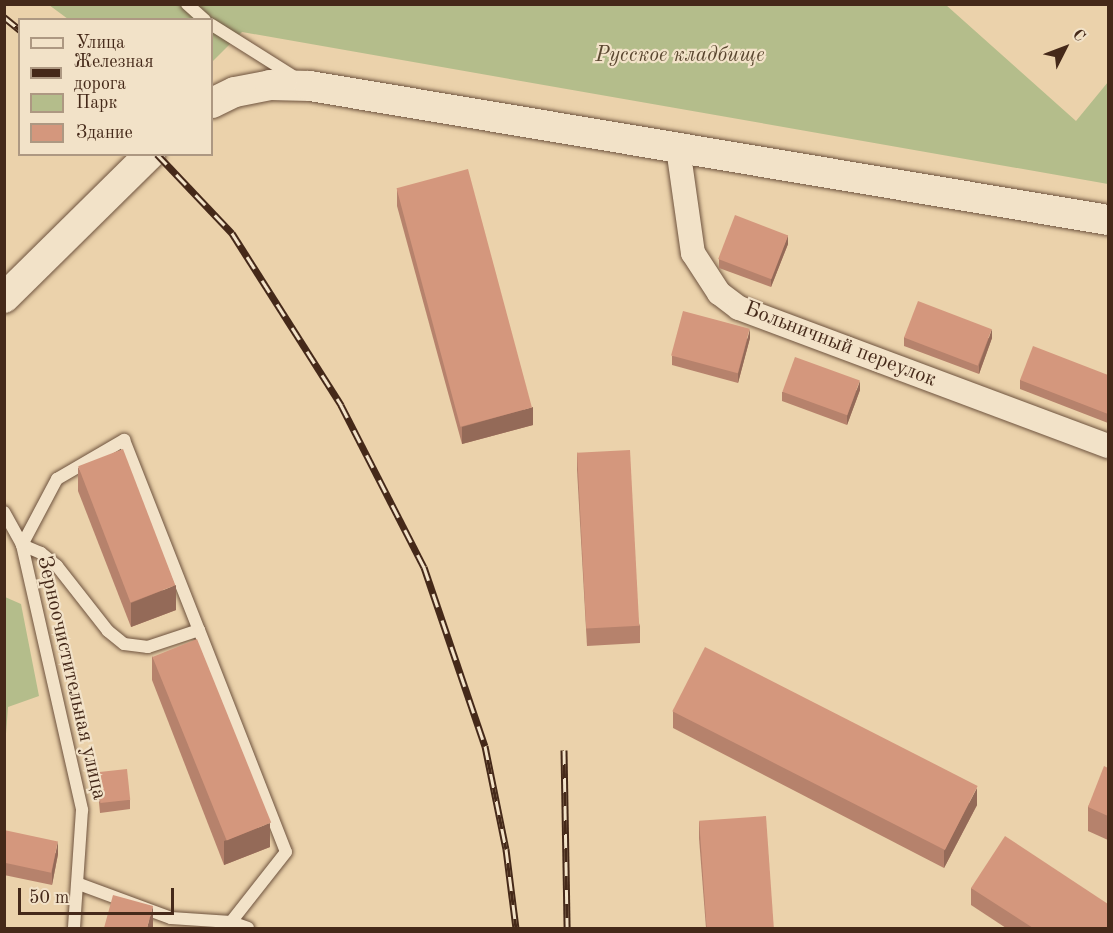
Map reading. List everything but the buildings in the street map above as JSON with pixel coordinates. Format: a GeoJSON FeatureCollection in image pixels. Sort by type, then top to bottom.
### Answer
{"type":"FeatureCollection","features":[{"type":"Feature","properties":{"kind":"street"},"geometry":{"type":"LineString","coordinates":[[213,103],[235,92],[270,85],[310,86],[1108,220]]}},
{"type":"Feature","properties":{"kind":"street","name":"Больничный переулок"},"geometry":{"type":"LineString","coordinates":[[678,148],[693,253],[719,293],[739,308],[1108,446]]}},
{"type":"Feature","properties":{"kind":"street"},"geometry":{"type":"LineString","coordinates":[[4,298],[148,156]]}},
{"type":"Feature","properties":{"kind":"lane"},"geometry":{"type":"LineString","coordinates":[[186,4],[203,18]]}},
{"type":"Feature","properties":{"kind":"lane"},"geometry":{"type":"LineString","coordinates":[[213,26],[310,86]]}},
{"type":"Feature","properties":{"kind":"lane"},"geometry":{"type":"LineString","coordinates":[[199,630],[148,647],[124,645],[108,631],[57,566],[41,552],[22,545],[57,479],[124,440],[199,630],[286,852],[231,922]]}},
{"type":"Feature","properties":{"kind":"lane","name":"Зерноочистительная улица"},"geometry":{"type":"LineString","coordinates":[[4,512],[22,545],[82,810],[79,884],[74,928]]}},
{"type":"Feature","properties":{"kind":"lane"},"geometry":{"type":"LineString","coordinates":[[79,884],[169,923],[231,922],[248,928]]}},
{"type":"Feature","properties":{"kind":"green space","name":"Русское кладбище"},"geometry":{"type":"Polygon","coordinates":[[[49,5],[946,5],[1076,121],[1108,82],[1108,184],[242,32],[213,61],[213,18],[67,18],[49,5]]]}},
{"type":"Feature","properties":{"kind":"green space"},"geometry":{"type":"Polygon","coordinates":[[[5,597],[21,604],[39,696],[8,707],[5,747],[5,597]]]}},
{"type":"Feature","properties":{"kind":"railway"},"geometry":{"type":"LineString","coordinates":[[4,17],[18,28]]}},
{"type":"Feature","properties":{"kind":"railway"},"geometry":{"type":"LineString","coordinates":[[159,156],[232,233],[341,405],[424,567],[485,746],[506,849],[516,928]]}},
{"type":"Feature","properties":{"kind":"railway"},"geometry":{"type":"LineString","coordinates":[[564,750],[567,928]]}}]}
